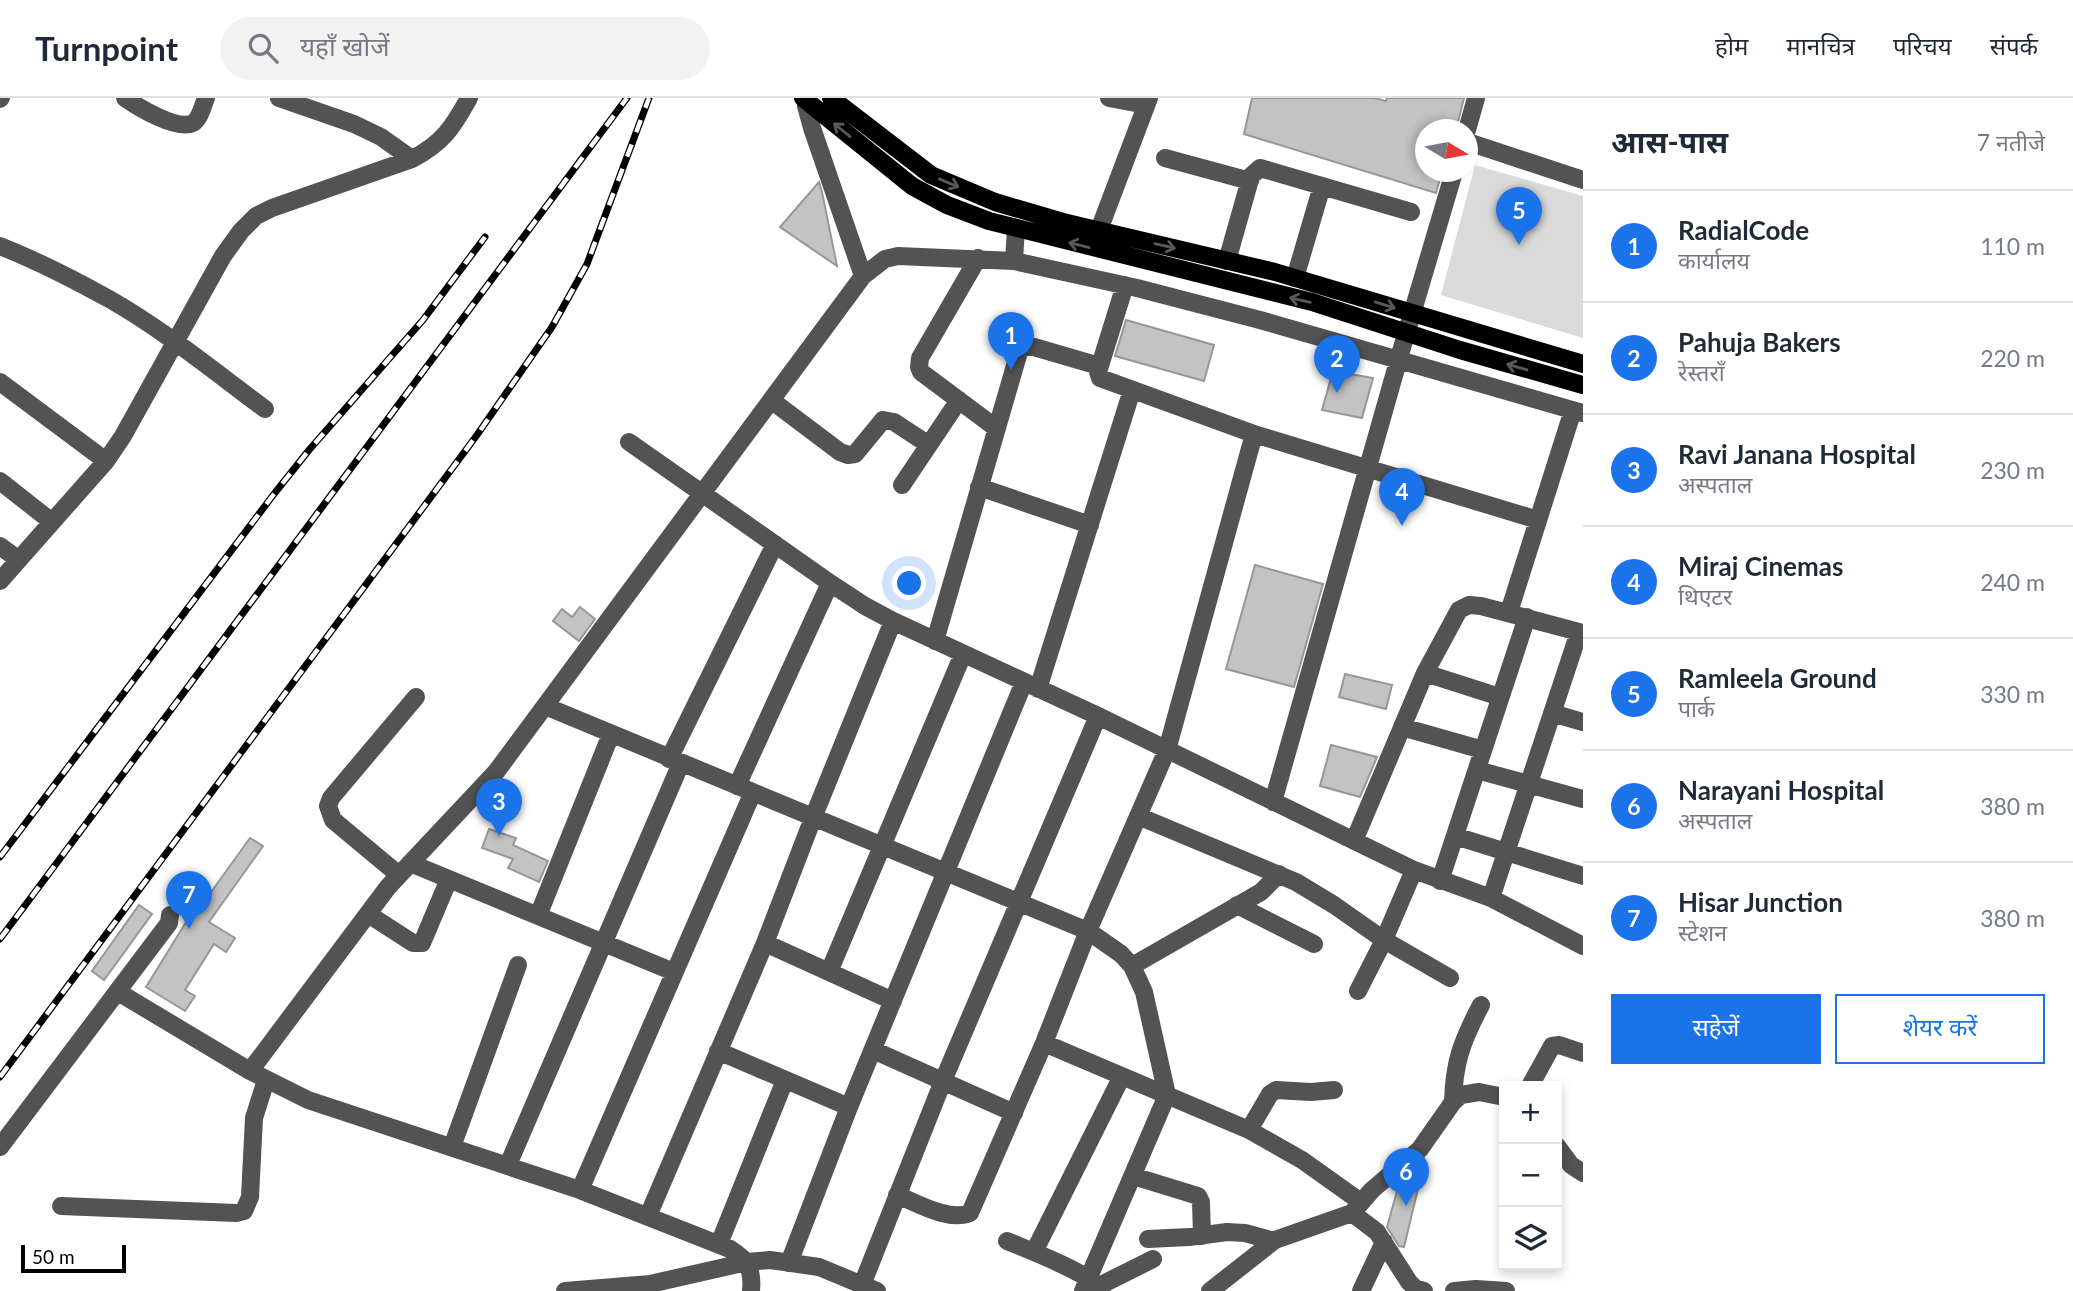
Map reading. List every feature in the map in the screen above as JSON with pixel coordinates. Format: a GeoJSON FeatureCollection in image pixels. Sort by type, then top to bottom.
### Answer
{"type":"FeatureCollection","features":[{"type":"Feature","properties":{"kind":"main road"},"geometry":{"type":"LineString","coordinates":[[805,98],[912,186],[947,205],[989,221],[1312,303],[1583,385]]}},
{"type":"Feature","properties":{"kind":"main road"},"geometry":{"type":"LineString","coordinates":[[831,98],[931,175],[995,202],[1295,278],[1583,364]]}},
{"type":"Feature","properties":{"kind":"street"},"geometry":{"type":"LineString","coordinates":[[125,98],[145,111],[170,121],[187,124],[198,119],[206,98]]}},
{"type":"Feature","properties":{"kind":"street"},"geometry":{"type":"LineString","coordinates":[[279,98],[354,124],[380,137],[412,159]]}},
{"type":"Feature","properties":{"kind":"street"},"geometry":{"type":"LineString","coordinates":[[0,581],[106,461],[123,436],[223,256],[241,231],[256,216],[272,208],[412,159],[430,150],[443,139],[469,98]]}},
{"type":"Feature","properties":{"kind":"street"},"geometry":{"type":"LineString","coordinates":[[805,98],[812,128],[863,276]]}},
{"type":"Feature","properties":{"kind":"street"},"geometry":{"type":"LineString","coordinates":[[1099,230],[1147,102],[1109,98]]}},
{"type":"Feature","properties":{"kind":"street"},"geometry":{"type":"LineString","coordinates":[[1469,119],[1476,98]]}},
{"type":"Feature","properties":{"kind":"street"},"geometry":{"type":"LineString","coordinates":[[1478,145],[1583,180]]}},
{"type":"Feature","properties":{"kind":"street"},"geometry":{"type":"LineString","coordinates":[[1166,158],[1250,181]]}},
{"type":"Feature","properties":{"kind":"street"},"geometry":{"type":"LineString","coordinates":[[1227,261],[1250,181],[1256,170],[1411,212]]}},
{"type":"Feature","properties":{"kind":"street"},"geometry":{"type":"LineString","coordinates":[[1273,802],[1451,182]]}},
{"type":"Feature","properties":{"kind":"street"},"geometry":{"type":"LineString","coordinates":[[1295,278],[1322,186]]}},
{"type":"Feature","properties":{"kind":"street"},"geometry":{"type":"LineString","coordinates":[[1014,261],[1016,228]]}},
{"type":"Feature","properties":{"kind":"street"},"geometry":{"type":"LineString","coordinates":[[0,246],[36,261],[113,301],[265,409]]}},
{"type":"Feature","properties":{"kind":"street"},"geometry":{"type":"LineString","coordinates":[[250,1071],[405,869],[496,772],[863,276],[885,259],[898,256],[1014,261],[1125,285],[1399,358],[1578,411],[1538,520],[1500,697],[1440,881]]}},
{"type":"Feature","properties":{"kind":"street"},"geometry":{"type":"LineString","coordinates":[[978,258],[919,363],[921,372],[996,428]]}},
{"type":"Feature","properties":{"kind":"street"},"geometry":{"type":"LineString","coordinates":[[1125,285],[1100,366],[1100,378],[1254,434],[1538,520]]}},
{"type":"Feature","properties":{"kind":"street"},"geometry":{"type":"LineString","coordinates":[[935,641],[1019,352],[1023,348],[1034,347],[1100,366]]}},
{"type":"Feature","properties":{"kind":"street"},"geometry":{"type":"LineString","coordinates":[[0,382],[106,461]]}},
{"type":"Feature","properties":{"kind":"street"},"geometry":{"type":"LineString","coordinates":[[789,1263],[849,1107],[946,872],[1031,685],[1090,525],[1132,390]]}},
{"type":"Feature","properties":{"kind":"street"},"geometry":{"type":"LineString","coordinates":[[771,400],[848,455],[855,453],[884,420],[894,422],[929,445]]}},
{"type":"Feature","properties":{"kind":"street"},"geometry":{"type":"LineString","coordinates":[[902,485],[959,400]]}},
{"type":"Feature","properties":{"kind":"street"},"geometry":{"type":"LineString","coordinates":[[897,1195],[942,1212],[968,1215],[1044,1043],[1088,931],[1167,750],[1254,434]]}},
{"type":"Feature","properties":{"kind":"street"},"geometry":{"type":"LineString","coordinates":[[629,442],[830,583],[893,621],[1098,716],[1414,870],[1491,898],[1583,946]]}},
{"type":"Feature","properties":{"kind":"street"},"geometry":{"type":"LineString","coordinates":[[0,481],[52,522]]}},
{"type":"Feature","properties":{"kind":"street"},"geometry":{"type":"LineString","coordinates":[[979,487],[1090,525]]}},
{"type":"Feature","properties":{"kind":"street"},"geometry":{"type":"LineString","coordinates":[[508,1165],[603,944],[675,761],[775,544]]}},
{"type":"Feature","properties":{"kind":"street"},"geometry":{"type":"LineString","coordinates":[[0,546],[19,560]]}},
{"type":"Feature","properties":{"kind":"street"},"geometry":{"type":"LineString","coordinates":[[580,1190],[674,972],[745,789],[830,583]]}},
{"type":"Feature","properties":{"kind":"street"},"geometry":{"type":"LineString","coordinates":[[1354,841],[1425,673],[1459,610],[1469,605],[1481,606],[1581,632],[1491,898]]}},
{"type":"Feature","properties":{"kind":"street"},"geometry":{"type":"LineString","coordinates":[[648,1216],[765,943],[893,621]]}},
{"type":"Feature","properties":{"kind":"street"},"geometry":{"type":"LineString","coordinates":[[829,972],[963,654]]}},
{"type":"Feature","properties":{"kind":"street"},"geometry":{"type":"LineString","coordinates":[[1425,673],[1500,697]]}},
{"type":"Feature","properties":{"kind":"street"},"geometry":{"type":"LineString","coordinates":[[416,698],[331,798],[328,806],[333,820],[405,869],[449,879],[674,972]]}},
{"type":"Feature","properties":{"kind":"street"},"geometry":{"type":"LineString","coordinates":[[545,706],[1088,931],[1121,954],[1132,966],[1144,992],[1167,1095],[1133,1176],[1093,1287]]}},
{"type":"Feature","properties":{"kind":"street"},"geometry":{"type":"LineString","coordinates":[[1552,713],[1583,722]]}},
{"type":"Feature","properties":{"kind":"street"},"geometry":{"type":"LineString","coordinates":[[565,1291],[650,1284],[747,1262],[819,1267],[869,1288],[897,1195],[1098,716]]}},
{"type":"Feature","properties":{"kind":"street"},"geometry":{"type":"LineString","coordinates":[[1402,727],[1483,750]]}},
{"type":"Feature","properties":{"kind":"street"},"geometry":{"type":"LineString","coordinates":[[538,916],[611,734]]}},
{"type":"Feature","properties":{"kind":"street"},"geometry":{"type":"LineString","coordinates":[[1477,770],[1583,799]]}},
{"type":"Feature","properties":{"kind":"street"},"geometry":{"type":"LineString","coordinates":[[1138,816],[1279,874],[1450,978]]}},
{"type":"Feature","properties":{"kind":"street"},"geometry":{"type":"LineString","coordinates":[[1455,836],[1583,876]]}},
{"type":"Feature","properties":{"kind":"street"},"geometry":{"type":"LineString","coordinates":[[1358,991],[1384,940],[1414,870]]}},
{"type":"Feature","properties":{"kind":"street"},"geometry":{"type":"LineString","coordinates":[[1132,966],[1261,892],[1279,874]]}},
{"type":"Feature","properties":{"kind":"street"},"geometry":{"type":"LineString","coordinates":[[368,914],[413,943],[422,943],[449,879]]}},
{"type":"Feature","properties":{"kind":"street"},"geometry":{"type":"LineString","coordinates":[[1237,905],[1314,944]]}},
{"type":"Feature","properties":{"kind":"street"},"geometry":{"type":"LineString","coordinates":[[0,1147],[169,923],[170,915]]}},
{"type":"Feature","properties":{"kind":"street"},"geometry":{"type":"LineString","coordinates":[[765,943],[893,1000]]}},
{"type":"Feature","properties":{"kind":"street"},"geometry":{"type":"LineString","coordinates":[[452,1147],[518,964]]}},
{"type":"Feature","properties":{"kind":"street"},"geometry":{"type":"LineString","coordinates":[[118,992],[250,1071],[307,1100],[580,1190],[730,1249],[747,1262],[751,1271],[751,1291]]}},
{"type":"Feature","properties":{"kind":"street"},"geometry":{"type":"LineString","coordinates":[[1453,1102],[1454,1072],[1460,1051],[1481,1005]]}},
{"type":"Feature","properties":{"kind":"street"},"geometry":{"type":"LineString","coordinates":[[1044,1043],[1249,1130],[1302,1160],[1357,1207],[1377,1231],[1409,1282],[1424,1291]]}},
{"type":"Feature","properties":{"kind":"street"},"geometry":{"type":"LineString","coordinates":[[1533,1081],[1552,1045],[1583,1053]]}},
{"type":"Feature","properties":{"kind":"street"},"geometry":{"type":"LineString","coordinates":[[873,1050],[1014,1113]]}},
{"type":"Feature","properties":{"kind":"street"},"geometry":{"type":"LineString","coordinates":[[718,1051],[849,1107]]}},
{"type":"Feature","properties":{"kind":"street"},"geometry":{"type":"LineString","coordinates":[[1034,1252],[1122,1076]]}},
{"type":"Feature","properties":{"kind":"street"},"geometry":{"type":"LineString","coordinates":[[61,1206],[236,1213],[244,1210],[250,1197],[254,1118],[266,1080]]}},
{"type":"Feature","properties":{"kind":"street"},"geometry":{"type":"LineString","coordinates":[[719,1244],[785,1080]]}},
{"type":"Feature","properties":{"kind":"street"},"geometry":{"type":"LineString","coordinates":[[1249,1130],[1270,1094],[1276,1090],[1334,1090]]}},
{"type":"Feature","properties":{"kind":"street"},"geometry":{"type":"LineString","coordinates":[[1210,1291],[1274,1241],[1357,1207],[1372,1190],[1420,1149],[1453,1102],[1461,1095],[1472,1092],[1499,1096]]}},
{"type":"Feature","properties":{"kind":"street"},"geometry":{"type":"LineString","coordinates":[[1133,1176],[1198,1196],[1201,1202],[1202,1236]]}},
{"type":"Feature","properties":{"kind":"street"},"geometry":{"type":"LineString","coordinates":[[1148,1239],[1227,1232],[1245,1233],[1274,1241]]}},
{"type":"Feature","properties":{"kind":"street"},"geometry":{"type":"LineString","coordinates":[[1007,1241],[1034,1252],[1093,1287]]}},
{"type":"Feature","properties":{"kind":"street"},"geometry":{"type":"LineString","coordinates":[[1361,1291],[1384,1242]]}},
{"type":"Feature","properties":{"kind":"street"},"geometry":{"type":"LineString","coordinates":[[1093,1287],[1153,1259]]}},
{"type":"Feature","properties":{"kind":"street"},"geometry":{"type":"LineString","coordinates":[[1454,1291],[1506,1291]]}},
{"type":"Feature","properties":{"kind":"shaded area"},"geometry":{"type":"Polygon","coordinates":[[[1478,166],[1583,196],[1583,338],[1441,295],[1471,182],[1478,182],[1478,166]]]}},
{"type":"Feature","properties":{"kind":"building"},"geometry":{"type":"Polygon","coordinates":[[[1252,98],[1374,98],[1386,101],[1387,98],[1464,98],[1459,119],[1415,119],[1415,182],[1439,182],[1436,193],[1244,134],[1252,98]]]}},
{"type":"Feature","properties":{"kind":"building"},"geometry":{"type":"Polygon","coordinates":[[[819,182],[822,192],[837,266],[780,227],[819,182]]]}},
{"type":"Feature","properties":{"kind":"building"},"geometry":{"type":"Polygon","coordinates":[[[1126,320],[1214,345],[1204,381],[1115,356],[1126,320]]]}},
{"type":"Feature","properties":{"kind":"building"},"geometry":{"type":"Polygon","coordinates":[[[1333,371],[1373,378],[1362,418],[1322,410],[1333,371]]]}},
{"type":"Feature","properties":{"kind":"building"},"geometry":{"type":"Polygon","coordinates":[[[1255,565],[1323,584],[1294,687],[1226,669],[1255,565]]]}},
{"type":"Feature","properties":{"kind":"building"},"geometry":{"type":"Polygon","coordinates":[[[580,607],[595,619],[579,641],[553,621],[562,609],[572,617],[580,607]]]}},
{"type":"Feature","properties":{"kind":"building"},"geometry":{"type":"Polygon","coordinates":[[[1345,674],[1392,685],[1386,709],[1339,697],[1345,674]]]}},
{"type":"Feature","properties":{"kind":"building"},"geometry":{"type":"Polygon","coordinates":[[[1331,745],[1377,757],[1360,797],[1320,786],[1331,745]]]}},
{"type":"Feature","properties":{"kind":"building"},"geometry":{"type":"Polygon","coordinates":[[[489,829],[516,838],[513,845],[548,861],[539,882],[508,868],[513,859],[482,848],[489,829]]]}},
{"type":"Feature","properties":{"kind":"building"},"geometry":{"type":"Polygon","coordinates":[[[250,838],[263,846],[209,922],[235,938],[226,952],[214,944],[185,990],[195,996],[185,1011],[146,987],[193,911],[196,913],[250,838]]]}},
{"type":"Feature","properties":{"kind":"building"},"geometry":{"type":"Polygon","coordinates":[[[139,905],[152,914],[104,980],[92,971],[139,905]]]}},
{"type":"Feature","properties":{"kind":"building"},"geometry":{"type":"Polygon","coordinates":[[[1399,1184],[1418,1189],[1404,1247],[1399,1246],[1387,1227],[1399,1184]]]}},
{"type":"Feature","properties":{"kind":"railway"},"geometry":{"type":"LineString","coordinates":[[0,939],[627,98]]}},
{"type":"Feature","properties":{"kind":"railway"},"geometry":{"type":"LineString","coordinates":[[0,1077],[477,435],[552,327],[587,264],[649,98]]}},
{"type":"Feature","properties":{"kind":"railway"},"geometry":{"type":"LineString","coordinates":[[0,857],[274,494],[423,320],[485,237]]}},
{"type":"Feature","properties":{"kind":"place","name":"Ramleela Ground"},"geometry":{"type":"Point","coordinates":[1519,245]}},
{"type":"Feature","properties":{"kind":"place","name":"RadialCode"},"geometry":{"type":"Point","coordinates":[1011,370]}},
{"type":"Feature","properties":{"kind":"place","name":"Pahuja Bakers"},"geometry":{"type":"Point","coordinates":[1337,393]}},
{"type":"Feature","properties":{"kind":"place","name":"Miraj Cinemas"},"geometry":{"type":"Point","coordinates":[1402,526]}},
{"type":"Feature","properties":{"kind":"place","name":"Ravi Janana Hospital"},"geometry":{"type":"Point","coordinates":[499,836]}},
{"type":"Feature","properties":{"kind":"place","name":"Hisar Junction"},"geometry":{"type":"Point","coordinates":[189,929]}},
{"type":"Feature","properties":{"kind":"place","name":"Narayani Hospital"},"geometry":{"type":"Point","coordinates":[1406,1206]}}]}
